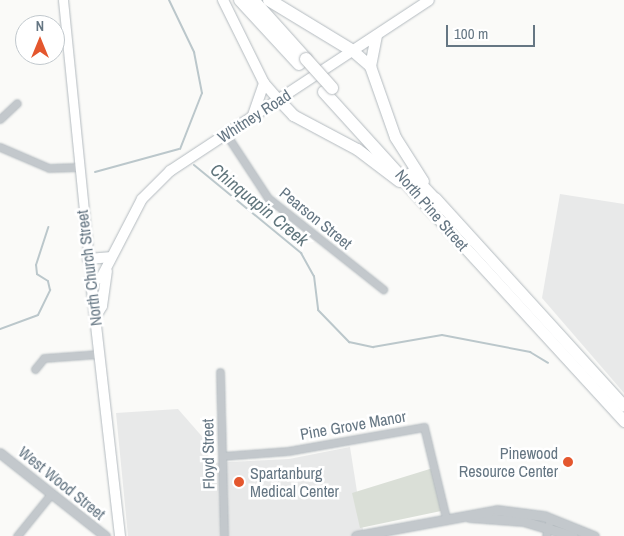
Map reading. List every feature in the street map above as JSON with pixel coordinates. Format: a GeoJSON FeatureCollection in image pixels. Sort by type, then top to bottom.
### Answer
{"type":"FeatureCollection","features":[{"type":"Feature","properties":{"kind":"highway","name":"North Pine Street"},"geometry":{"type":"LineString","coordinates":[[240,0],[302,61]]}},
{"type":"Feature","properties":{"kind":"highway","name":"North Pine Street"},"geometry":{"type":"LineString","coordinates":[[253,0],[328,90],[624,406]]}},
{"type":"Feature","properties":{"kind":"highway"},"geometry":{"type":"LineString","coordinates":[[269,0],[353,51],[370,66],[395,136],[437,208]]}},
{"type":"Feature","properties":{"kind":"highway"},"geometry":{"type":"LineString","coordinates":[[370,66],[376,36]]}},
{"type":"Feature","properties":{"kind":"highway"},"geometry":{"type":"LineString","coordinates":[[279,100],[293,115],[372,159],[437,208]]}},
{"type":"Feature","properties":{"kind":"highway","name":"North Pine Street"},"geometry":{"type":"LineString","coordinates":[[437,208],[624,421]]}},
{"type":"Feature","properties":{"kind":"main road","name":"North Church Street"},"geometry":{"type":"LineString","coordinates":[[63,0],[78,167],[120,536]]}},
{"type":"Feature","properties":{"kind":"main road"},"geometry":{"type":"LineString","coordinates":[[223,0],[264,83],[279,100]]}},
{"type":"Feature","properties":{"kind":"main road","name":"Whitney Road"},"geometry":{"type":"LineString","coordinates":[[91,281],[101,278],[131,216],[156,185],[226,134],[429,0]]}},
{"type":"Feature","properties":{"kind":"main road"},"geometry":{"type":"LineString","coordinates":[[252,118],[264,83]]}},
{"type":"Feature","properties":{"kind":"main road"},"geometry":{"type":"LineString","coordinates":[[88,259],[109,259],[102,306],[95,318]]}},
{"type":"Feature","properties":{"kind":"street"},"geometry":{"type":"LineString","coordinates":[[0,118],[17,103]]}},
{"type":"Feature","properties":{"kind":"street","name":"Pearson Street"},"geometry":{"type":"LineString","coordinates":[[226,134],[268,198],[383,289]]}},
{"type":"Feature","properties":{"kind":"street"},"geometry":{"type":"LineString","coordinates":[[0,147],[49,168],[78,167]]}},
{"type":"Feature","properties":{"kind":"street"},"geometry":{"type":"LineString","coordinates":[[35,369],[44,358],[99,354]]}},
{"type":"Feature","properties":{"kind":"street","name":"Floyd Street"},"geometry":{"type":"LineString","coordinates":[[220,372],[224,536]]}},
{"type":"Feature","properties":{"kind":"street","name":"Pine Grove Manor"},"geometry":{"type":"LineString","coordinates":[[222,456],[295,450],[424,427],[446,518]]}},
{"type":"Feature","properties":{"kind":"street","name":"West Wood Street"},"geometry":{"type":"LineString","coordinates":[[0,453],[105,536]]}},
{"type":"Feature","properties":{"kind":"street"},"geometry":{"type":"LineString","coordinates":[[17,536],[51,494]]}},
{"type":"Feature","properties":{"kind":"street"},"geometry":{"type":"LineString","coordinates":[[356,536],[446,518],[467,516],[548,527],[594,536]]}},
{"type":"Feature","properties":{"kind":"street"},"geometry":{"type":"LineString","coordinates":[[548,527],[574,536]]}},
{"type":"Feature","properties":{"kind":"shaded area"},"geometry":{"type":"Polygon","coordinates":[[[560,194],[624,204],[624,393],[542,298],[560,194]]]}},
{"type":"Feature","properties":{"kind":"shaded area","name":"Spartanburg Medical Center"},"geometry":{"type":"Polygon","coordinates":[[[178,409],[206,441],[210,463],[289,459],[350,447],[364,536],[128,536],[116,413],[178,409]]]}},
{"type":"Feature","properties":{"kind":"shaded area"},"geometry":{"type":"Polygon","coordinates":[[[433,468],[441,511],[360,528],[352,493],[433,468]]]}},
{"type":"Feature","properties":{"kind":"waterway","name":"Chinquapin Creek"},"geometry":{"type":"LineString","coordinates":[[169,0],[194,52],[202,93],[180,149]]}},
{"type":"Feature","properties":{"kind":"waterway"},"geometry":{"type":"LineString","coordinates":[[95,172],[179,149]]}},
{"type":"Feature","properties":{"kind":"waterway","name":"Chinquapin Creek"},"geometry":{"type":"LineString","coordinates":[[194,165],[301,253],[314,276],[318,310],[349,342],[373,347],[442,335],[530,352],[548,363]]}},
{"type":"Feature","properties":{"kind":"waterway"},"geometry":{"type":"LineString","coordinates":[[0,329],[38,315],[50,290],[48,281],[37,274],[36,265],[48,227]]}},
{"type":"Feature","properties":{"kind":"place","name":"Pinewood Resource Center"},"geometry":{"type":"Point","coordinates":[568,462]}},
{"type":"Feature","properties":{"kind":"place","name":"Spartanburg Medical Center"},"geometry":{"type":"Point","coordinates":[239,482]}}]}
